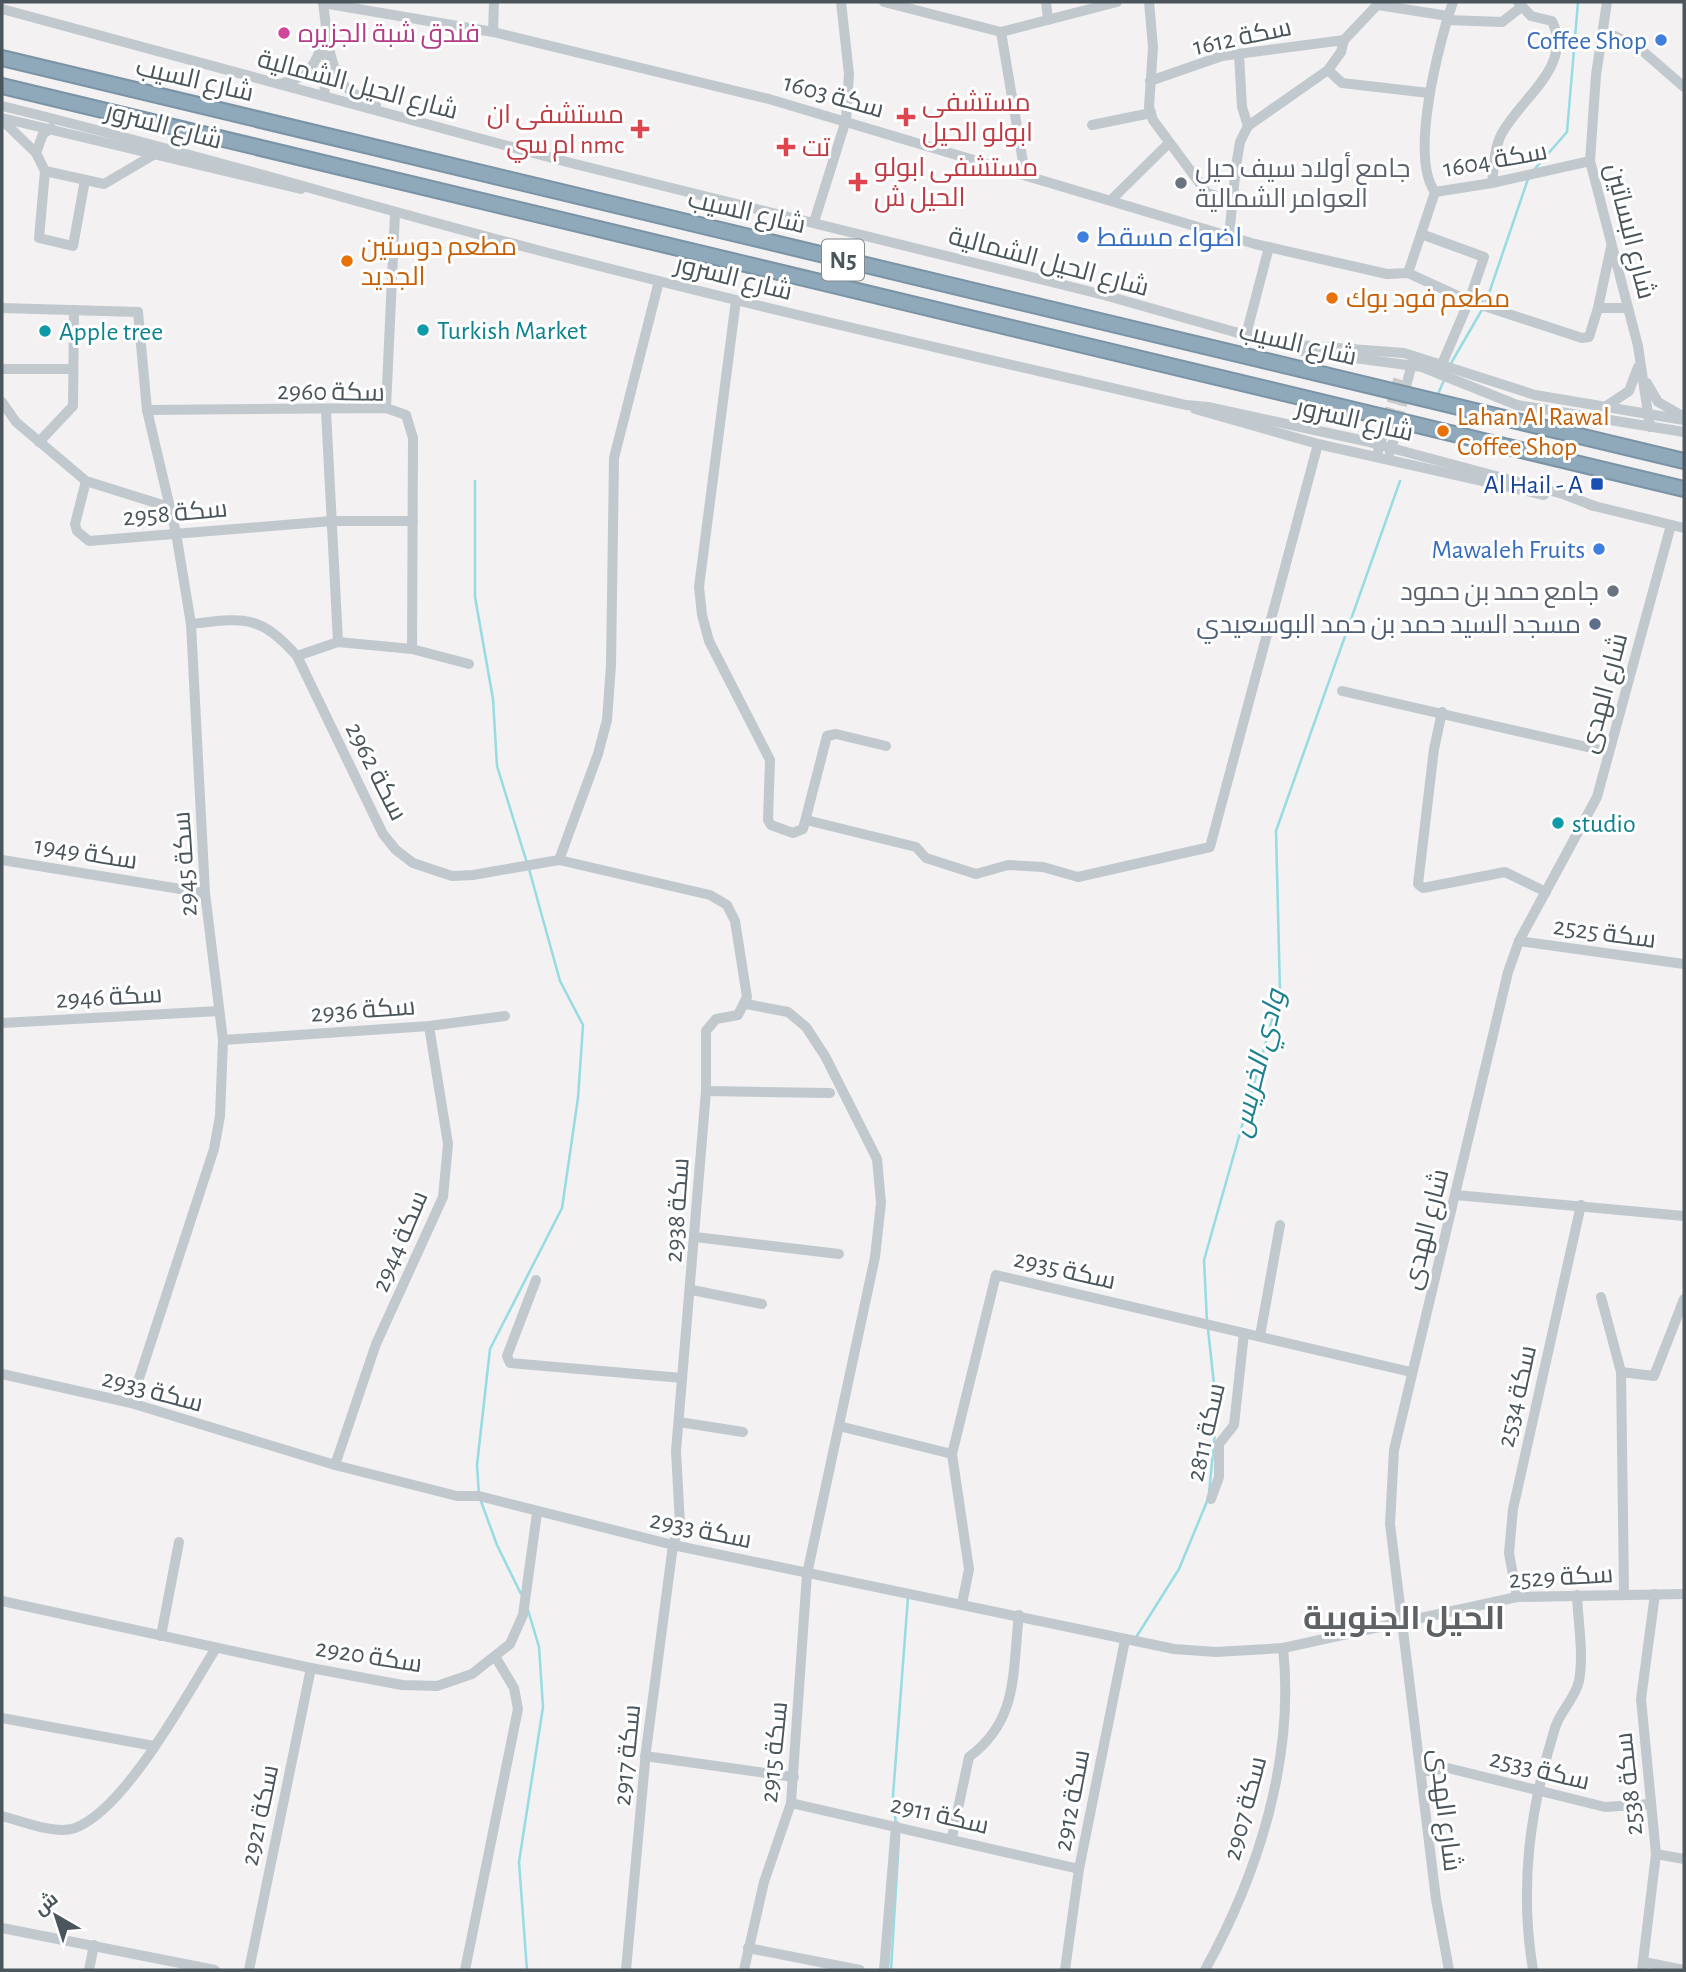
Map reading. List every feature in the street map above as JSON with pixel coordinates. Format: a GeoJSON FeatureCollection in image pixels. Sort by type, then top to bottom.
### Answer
{"type":"FeatureCollection","features":[{"type":"Feature","properties":{"kind":"highway","name":"شارع السيب"},"geometry":{"type":"LineString","coordinates":[[2,58],[1684,461]]}},
{"type":"Feature","properties":{"kind":"highway","name":"شارع السيب"},"geometry":{"type":"LineString","coordinates":[[2,86],[1684,489]]}},
{"type":"Feature","properties":{"kind":"street"},"geometry":{"type":"LineString","coordinates":[[494,2],[494,32]]}},
{"type":"Feature","properties":{"kind":"street"},"geometry":{"type":"LineString","coordinates":[[814,222],[846,120],[849,74],[841,2]]}},
{"type":"Feature","properties":{"kind":"street"},"geometry":{"type":"LineString","coordinates":[[884,2],[1001,32],[1117,2]]}},
{"type":"Feature","properties":{"kind":"street"},"geometry":{"type":"LineString","coordinates":[[1046,2],[1048,20]]}},
{"type":"Feature","properties":{"kind":"street"},"geometry":{"type":"LineString","coordinates":[[1149,2],[1153,47],[1151,113],[1168,144],[1207,193],[1233,201]]}},
{"type":"Feature","properties":{"kind":"street","name":"سكة 1604"},"geometry":{"type":"LineString","coordinates":[[1453,2],[1429,93],[1426,163],[1428,183],[1435,192],[1492,183],[1590,161]]}},
{"type":"Feature","properties":{"kind":"street","name":"شارع البساتين"},"geometry":{"type":"LineString","coordinates":[[1606,2],[1596,75],[1590,161],[1639,353],[1650,427]]}},
{"type":"Feature","properties":{"kind":"street"},"geometry":{"type":"LineString","coordinates":[[323,3],[334,73],[347,89],[412,120]]}},
{"type":"Feature","properties":{"kind":"street","name":"سكة 1603"},"geometry":{"type":"LineString","coordinates":[[323,3],[494,32],[846,120],[1269,247],[1387,275],[1408,273]]}},
{"type":"Feature","properties":{"kind":"street"},"geometry":{"type":"LineString","coordinates":[[1229,236],[1240,142],[1248,126],[1328,70],[1341,52],[1345,40],[1379,3],[1447,18],[1502,22],[1519,5],[1531,16],[1552,21],[1556,39],[1549,73],[1525,100],[1499,137],[1492,183]]}},
{"type":"Feature","properties":{"kind":"street","name":"شارع الحيل الشمالية"},"geometry":{"type":"LineString","coordinates":[[2,9],[412,120],[1104,295],[1273,343],[1442,364],[1525,393],[1603,408],[1684,418]]}},
{"type":"Feature","properties":{"kind":"street"},"geometry":{"type":"LineString","coordinates":[[279,84],[295,80],[312,66],[319,54],[326,23]]}},
{"type":"Feature","properties":{"kind":"street"},"geometry":{"type":"LineString","coordinates":[[1604,31],[1638,47],[1684,87]]}},
{"type":"Feature","properties":{"kind":"street"},"geometry":{"type":"LineString","coordinates":[[1001,32],[1025,174]]}},
{"type":"Feature","properties":{"kind":"street","name":"سكة 1612"},"geometry":{"type":"LineString","coordinates":[[1150,81],[1222,56],[1345,40]]}},
{"type":"Feature","properties":{"kind":"street"},"geometry":{"type":"LineString","coordinates":[[324,96],[328,44]]}},
{"type":"Feature","properties":{"kind":"street"},"geometry":{"type":"LineString","coordinates":[[1239,55],[1242,107],[1248,126]]}},
{"type":"Feature","properties":{"kind":"street"},"geometry":{"type":"LineString","coordinates":[[1328,70],[1342,83],[1429,93]]}},
{"type":"Feature","properties":{"kind":"street","name":"شارع السرور"},"geometry":{"type":"LineString","coordinates":[[2,106],[316,189],[395,213],[659,281],[1186,405],[1208,407],[1380,445],[1563,494],[1594,506]]}},
{"type":"Feature","properties":{"kind":"street"},"geometry":{"type":"LineString","coordinates":[[1092,125],[1151,113]]}},
{"type":"Feature","properties":{"kind":"street"},"geometry":{"type":"LineString","coordinates":[[2,119],[37,153],[45,171],[38,238],[73,246],[85,180]]}},
{"type":"Feature","properties":{"kind":"street","name":"شارع السرور"},"geometry":{"type":"LineString","coordinates":[[2,119],[295,189],[316,189]]}},
{"type":"Feature","properties":{"kind":"street"},"geometry":{"type":"LineString","coordinates":[[37,153],[49,129],[64,121]]}},
{"type":"Feature","properties":{"kind":"street"},"geometry":{"type":"LineString","coordinates":[[121,136],[132,165]]}},
{"type":"Feature","properties":{"kind":"street"},"geometry":{"type":"LineString","coordinates":[[1111,200],[1168,144]]}},
{"type":"Feature","properties":{"kind":"street"},"geometry":{"type":"LineString","coordinates":[[45,171],[104,184],[132,165],[155,154]]}},
{"type":"Feature","properties":{"kind":"street"},"geometry":{"type":"LineString","coordinates":[[1435,192],[1408,273],[1469,301],[1583,338],[1588,337],[1593,330],[1612,245]]}},
{"type":"Feature","properties":{"kind":"street"},"geometry":{"type":"LineString","coordinates":[[386,408],[395,213]]}},
{"type":"Feature","properties":{"kind":"street"},"geometry":{"type":"LineString","coordinates":[[1421,233],[1482,255],[1484,260],[1442,364]]}},
{"type":"Feature","properties":{"kind":"street"},"geometry":{"type":"LineString","coordinates":[[1246,335],[1269,247]]}},
{"type":"Feature","properties":{"kind":"street"},"geometry":{"type":"LineString","coordinates":[[559,860],[598,754],[607,720],[611,665],[614,457],[659,281]]}},
{"type":"Feature","properties":{"kind":"street"},"geometry":{"type":"LineString","coordinates":[[736,300],[699,587],[702,615],[709,641],[770,760],[768,820],[771,825],[793,833],[803,829],[827,736],[836,734],[886,746]]}},
{"type":"Feature","properties":{"kind":"street"},"geometry":{"type":"LineString","coordinates":[[2,308],[74,310],[72,406],[40,442]]}},
{"type":"Feature","properties":{"kind":"street"},"geometry":{"type":"LineString","coordinates":[[1598,308],[1628,308]]}},
{"type":"Feature","properties":{"kind":"street","name":"سكة 2945"},"geometry":{"type":"LineString","coordinates":[[74,310],[138,312],[147,410],[176,533],[191,624],[205,892],[223,1040],[220,1116],[214,1149],[131,1403]]}},
{"type":"Feature","properties":{"kind":"street"},"geometry":{"type":"LineString","coordinates":[[1603,408],[1618,401],[1634,384],[1639,353]]}},
{"type":"Feature","properties":{"kind":"street"},"geometry":{"type":"LineString","coordinates":[[1403,377],[1408,359]]}},
{"type":"Feature","properties":{"kind":"street","name":"شارع الحيل الشمالية"},"geometry":{"type":"LineString","coordinates":[[1408,359],[1517,405],[1684,432]]}},
{"type":"Feature","properties":{"kind":"street"},"geometry":{"type":"LineString","coordinates":[[2,369],[72,369]]}},
{"type":"Feature","properties":{"kind":"street"},"geometry":{"type":"LineString","coordinates":[[1642,374],[1658,402],[1684,418]]}},
{"type":"Feature","properties":{"kind":"street"},"geometry":{"type":"LineString","coordinates":[[2,402],[16,422],[86,481],[169,507]]}},
{"type":"Feature","properties":{"kind":"street","name":"شارع السرور"},"geometry":{"type":"LineString","coordinates":[[1186,405],[1206,414],[1318,444],[1684,528]]}},
{"type":"Feature","properties":{"kind":"street","name":"سكة 2960"},"geometry":{"type":"LineString","coordinates":[[147,410],[326,411],[386,408],[406,415],[413,438],[412,649]]}},
{"type":"Feature","properties":{"kind":"street"},"geometry":{"type":"LineString","coordinates":[[326,411],[338,642]]}},
{"type":"Feature","properties":{"kind":"street"},"geometry":{"type":"LineString","coordinates":[[1376,456],[1384,432]]}},
{"type":"Feature","properties":{"kind":"street"},"geometry":{"type":"LineString","coordinates":[[1389,459],[1395,435]]}},
{"type":"Feature","properties":{"kind":"street"},"geometry":{"type":"LineString","coordinates":[[806,820],[916,848],[926,858],[976,874],[1009,865],[1043,867],[1078,877],[1210,847],[1318,444]]}},
{"type":"Feature","properties":{"kind":"street","name":"سكة 2958"},"geometry":{"type":"LineString","coordinates":[[86,481],[75,524],[82,537],[89,541],[332,521],[413,521]]}},
{"type":"Feature","properties":{"kind":"street","name":"شارع الهدى"},"geometry":{"type":"LineString","coordinates":[[1449,1970],[1436,1899],[1400,1620],[1390,1524],[1394,1450],[1499,1006],[1519,941],[1597,797],[1671,525]]}},
{"type":"Feature","properties":{"kind":"street","name":"سكة 2962"},"geometry":{"type":"LineString","coordinates":[[191,624],[254,621],[281,638],[297,656],[383,834],[412,863],[442,874],[473,875],[559,860],[701,891],[727,905],[735,921],[746,1004]]}},
{"type":"Feature","properties":{"kind":"street"},"geometry":{"type":"LineString","coordinates":[[297,656],[338,642],[412,649],[469,664]]}},
{"type":"Feature","properties":{"kind":"street"},"geometry":{"type":"LineString","coordinates":[[1342,691],[1609,752]]}},
{"type":"Feature","properties":{"kind":"street"},"geometry":{"type":"LineString","coordinates":[[1442,712],[1432,761],[1418,884],[1423,888],[1505,872],[1546,892]]}},
{"type":"Feature","properties":{"kind":"street","name":"سكة 1949"},"geometry":{"type":"LineString","coordinates":[[2,860],[205,892]]}},
{"type":"Feature","properties":{"kind":"street","name":"سكة 2525"},"geometry":{"type":"LineString","coordinates":[[1519,941],[1684,964]]}},
{"type":"Feature","properties":{"kind":"street","name":"سكة 2938"},"geometry":{"type":"LineString","coordinates":[[673,1545],[680,1524],[676,1459],[692,1290],[706,1091],[706,1031],[716,1019],[738,1015],[746,1004]]}},
{"type":"Feature","properties":{"kind":"street","name":"سكة 2915"},"geometry":{"type":"LineString","coordinates":[[744,1970],[764,1882],[792,1803],[807,1574],[875,1257],[881,1203],[877,1158],[825,1056],[806,1027],[788,1012],[746,1004]]}},
{"type":"Feature","properties":{"kind":"street","name":"سكة 2946"},"geometry":{"type":"LineString","coordinates":[[2,1023],[219,1011]]}},
{"type":"Feature","properties":{"kind":"street","name":"سكة 2936"},"geometry":{"type":"LineString","coordinates":[[223,1040],[429,1026],[505,1016]]}},
{"type":"Feature","properties":{"kind":"street","name":"سكة 2944"},"geometry":{"type":"LineString","coordinates":[[335,1465],[376,1344],[443,1197],[448,1144],[429,1026]]}},
{"type":"Feature","properties":{"kind":"street"},"geometry":{"type":"LineString","coordinates":[[706,1091],[830,1093]]}},
{"type":"Feature","properties":{"kind":"street"},"geometry":{"type":"LineString","coordinates":[[1456,1195],[1684,1216]]}},
{"type":"Feature","properties":{"kind":"street","name":"سكة 2534"},"geometry":{"type":"LineString","coordinates":[[1517,1597],[1509,1553],[1513,1509],[1581,1205]]}},
{"type":"Feature","properties":{"kind":"street"},"geometry":{"type":"LineString","coordinates":[[1260,1336],[1280,1225]]}},
{"type":"Feature","properties":{"kind":"street"},"geometry":{"type":"LineString","coordinates":[[695,1237],[839,1254]]}},
{"type":"Feature","properties":{"kind":"street","name":"سكة 2935"},"geometry":{"type":"LineString","coordinates":[[962,1604],[969,1569],[952,1454],[996,1275],[1411,1372]]}},
{"type":"Feature","properties":{"kind":"street"},"geometry":{"type":"LineString","coordinates":[[536,1280],[507,1356],[510,1363],[682,1378]]}},
{"type":"Feature","properties":{"kind":"street"},"geometry":{"type":"LineString","coordinates":[[692,1290],[762,1304]]}},
{"type":"Feature","properties":{"kind":"street"},"geometry":{"type":"LineString","coordinates":[[1601,1297],[1621,1372],[1623,1593]]}},
{"type":"Feature","properties":{"kind":"street"},"geometry":{"type":"LineString","coordinates":[[1621,1372],[1654,1376],[1684,1299]]}},
{"type":"Feature","properties":{"kind":"street","name":"سكة 2811"},"geometry":{"type":"LineString","coordinates":[[1211,1499],[1219,1477],[1219,1444],[1234,1425],[1244,1333]]}},
{"type":"Feature","properties":{"kind":"street","name":"سكة 2933"},"geometry":{"type":"LineString","coordinates":[[2,1374],[131,1403],[335,1465],[457,1496],[479,1496],[537,1513],[673,1545],[1174,1649],[1216,1652],[1283,1648],[1400,1620]]}},
{"type":"Feature","properties":{"kind":"street"},"geometry":{"type":"LineString","coordinates":[[679,1422],[743,1432]]}},
{"type":"Feature","properties":{"kind":"street"},"geometry":{"type":"LineString","coordinates":[[839,1426],[952,1454]]}},
{"type":"Feature","properties":{"kind":"street","name":"سكة 2920"},"geometry":{"type":"LineString","coordinates":[[2,1601],[310,1668],[402,1685],[428,1686],[472,1674],[496,1658],[510,1644],[523,1615],[537,1513]]}},
{"type":"Feature","properties":{"kind":"street"},"geometry":{"type":"LineString","coordinates":[[161,1636],[179,1542]]}},
{"type":"Feature","properties":{"kind":"street","name":"سكة 2917"},"geometry":{"type":"LineString","coordinates":[[626,1970],[645,1756],[673,1545]]}},
{"type":"Feature","properties":{"kind":"street","name":"سكة 2538"},"geometry":{"type":"LineString","coordinates":[[1643,1966],[1657,1854],[1641,1699],[1655,1594]]}},
{"type":"Feature","properties":{"kind":"street","name":"سكة 2529"},"geometry":{"type":"LineString","coordinates":[[1400,1620],[1517,1597],[1684,1594]]}},
{"type":"Feature","properties":{"kind":"street"},"geometry":{"type":"LineString","coordinates":[[1533,1970],[1528,1933],[1528,1835],[1537,1790],[1556,1723],[1579,1679],[1577,1595]]}},
{"type":"Feature","properties":{"kind":"street"},"geometry":{"type":"LineString","coordinates":[[952,1837],[969,1757],[990,1741],[1006,1714],[1019,1615]]}},
{"type":"Feature","properties":{"kind":"street","name":"سكة 2912"},"geometry":{"type":"LineString","coordinates":[[1065,1970],[1079,1869],[1125,1640]]}},
{"type":"Feature","properties":{"kind":"street"},"geometry":{"type":"LineString","coordinates":[[2,1816],[63,1830],[76,1828],[112,1799],[154,1745],[216,1648]]}},
{"type":"Feature","properties":{"kind":"street","name":"سكة 2907"},"geometry":{"type":"LineString","coordinates":[[1205,1970],[1244,1888],[1268,1812],[1286,1714],[1283,1648]]}},
{"type":"Feature","properties":{"kind":"street"},"geometry":{"type":"LineString","coordinates":[[465,1970],[518,1709],[514,1688],[496,1658]]}},
{"type":"Feature","properties":{"kind":"street","name":"سكة 2921"},"geometry":{"type":"LineString","coordinates":[[249,1970],[310,1668]]}},
{"type":"Feature","properties":{"kind":"street"},"geometry":{"type":"LineString","coordinates":[[2,1718],[154,1745]]}},
{"type":"Feature","properties":{"kind":"street"},"geometry":{"type":"LineString","coordinates":[[645,1756],[794,1777]]}},
{"type":"Feature","properties":{"kind":"street","name":"سكة 2533"},"geometry":{"type":"LineString","coordinates":[[1421,1772],[1448,1768],[1605,1807],[1651,1804]]}},
{"type":"Feature","properties":{"kind":"street","name":"سكة 2911"},"geometry":{"type":"LineString","coordinates":[[792,1803],[952,1837],[1079,1869]]}},
{"type":"Feature","properties":{"kind":"street"},"geometry":{"type":"LineString","coordinates":[[884,1970],[896,1826]]}},
{"type":"Feature","properties":{"kind":"street"},"geometry":{"type":"LineString","coordinates":[[1657,1854],[1684,1859]]}},
{"type":"Feature","properties":{"kind":"street"},"geometry":{"type":"LineString","coordinates":[[2,1928],[215,1970]]}},
{"type":"Feature","properties":{"kind":"street"},"geometry":{"type":"LineString","coordinates":[[89,1970],[94,1945]]}},
{"type":"Feature","properties":{"kind":"street"},"geometry":{"type":"LineString","coordinates":[[748,1948],[860,1970]]}},
{"type":"Feature","properties":{"kind":"street"},"geometry":{"type":"LineString","coordinates":[[1643,1966],[1684,1970]]}},
{"type":"Feature","properties":{"kind":"waterway","name":"وادي الخريس"},"geometry":{"type":"LineString","coordinates":[[1533,171],[1567,132],[1578,2]]}},
{"type":"Feature","properties":{"kind":"waterway","name":"وادي الخريس"},"geometry":{"type":"LineString","coordinates":[[1486,302],[1528,179]]}},
{"type":"Feature","properties":{"kind":"waterway","name":"وادي الخريس"},"geometry":{"type":"LineString","coordinates":[[1450,365],[1483,308]]}},
{"type":"Feature","properties":{"kind":"waterway","name":"وادي الخريس"},"geometry":{"type":"LineString","coordinates":[[1438,394],[1445,378]]}},
{"type":"Feature","properties":{"kind":"waterway"},"geometry":{"type":"LineString","coordinates":[[475,481],[475,597],[493,699],[497,766],[527,863]]}},
{"type":"Feature","properties":{"kind":"waterway","name":"وادي الخريس"},"geometry":{"type":"LineString","coordinates":[[1207,1322],[1204,1260],[1280,992],[1276,831],[1400,481]]}},
{"type":"Feature","properties":{"kind":"waterway"},"geometry":{"type":"LineString","coordinates":[[521,1594],[497,1545],[479,1496],[477,1465],[490,1349],[562,1208],[578,1098],[583,1025],[560,981],[529,869]]}},
{"type":"Feature","properties":{"kind":"waterway","name":"وادي الخريس"},"geometry":{"type":"LineString","coordinates":[[1208,1329],[1217,1412],[1209,1493]]}},
{"type":"Feature","properties":{"kind":"waterway","name":"وادي الخريس"},"geometry":{"type":"LineString","coordinates":[[1135,1639],[1179,1569],[1208,1499]]}},
{"type":"Feature","properties":{"kind":"waterway"},"geometry":{"type":"LineString","coordinates":[[896,1824],[893,1796],[908,1597]]}},
{"type":"Feature","properties":{"kind":"waterway"},"geometry":{"type":"LineString","coordinates":[[527,1970],[519,1862],[543,1707],[539,1647],[528,1610]]}},
{"type":"Feature","properties":{"kind":"waterway"},"geometry":{"type":"LineString","coordinates":[[891,1970],[899,1838]]}},
{"type":"Feature","properties":{"kind":"tunnel"},"geometry":{"type":"LineString","coordinates":[[1384,432],[1399,376]]}},
{"type":"Feature","properties":{"kind":"tunnel"},"geometry":{"type":"LineString","coordinates":[[1395,435],[1408,379]]}},
{"type":"Feature","properties":{"kind":"place","name":"فندق شبة الجزيره"},"geometry":{"type":"Point","coordinates":[284,33]}},
{"type":"Feature","properties":{"kind":"place","name":"Coffee Shop"},"geometry":{"type":"Point","coordinates":[1661,40]}},
{"type":"Feature","properties":{"kind":"place","name":"مستشفى ابولو الحيل"},"geometry":{"type":"Point","coordinates":[906,117]}},
{"type":"Feature","properties":{"kind":"place","name":"مستشفى ان ام سي nmc"},"geometry":{"type":"Point","coordinates":[640,129]}},
{"type":"Feature","properties":{"kind":"place","name":"تت"},"geometry":{"type":"Point","coordinates":[786,147]}},
{"type":"Feature","properties":{"kind":"place","name":"مستشفى ابولو الحيل ش"},"geometry":{"type":"Point","coordinates":[858,182]}},
{"type":"Feature","properties":{"kind":"place","name":"جامع أولاد سيف حيل العوامر الشمالية"},"geometry":{"type":"Point","coordinates":[1181,183]}},
{"type":"Feature","properties":{"kind":"place","name":"اضواء مسقط"},"geometry":{"type":"Point","coordinates":[1083,237]}},
{"type":"Feature","properties":{"kind":"place","name":"مطعم دوستين الجديد"},"geometry":{"type":"Point","coordinates":[347,261]}},
{"type":"Feature","properties":{"kind":"place","name":"مطعم فود بوك"},"geometry":{"type":"Point","coordinates":[1332,298]}},
{"type":"Feature","properties":{"kind":"place","name":"Turkish Market"},"geometry":{"type":"Point","coordinates":[423,330]}},
{"type":"Feature","properties":{"kind":"place","name":"Apple tree"},"geometry":{"type":"Point","coordinates":[45,331]}},
{"type":"Feature","properties":{"kind":"place","name":"Lahan Al Rawal Coffee Shop"},"geometry":{"type":"Point","coordinates":[1443,431]}},
{"type":"Feature","properties":{"kind":"place","name":"Al Hail - A"},"geometry":{"type":"Point","coordinates":[1597,484]}},
{"type":"Feature","properties":{"kind":"place","name":"Mawaleh Fruits"},"geometry":{"type":"Point","coordinates":[1599,549]}},
{"type":"Feature","properties":{"kind":"place","name":"جامع حمد بن حمود"},"geometry":{"type":"Point","coordinates":[1613,591]}},
{"type":"Feature","properties":{"kind":"place","name":"مسجد السيد حمد بن حمد البوسعيدي"},"geometry":{"type":"Point","coordinates":[1595,624]}},
{"type":"Feature","properties":{"kind":"place","name":"studio"},"geometry":{"type":"Point","coordinates":[1558,823]}},
{"type":"Feature","properties":{"kind":"district","name":"الحيل الجنوبية"},"geometry":{"type":"Point","coordinates":[1404,1617]}}]}
